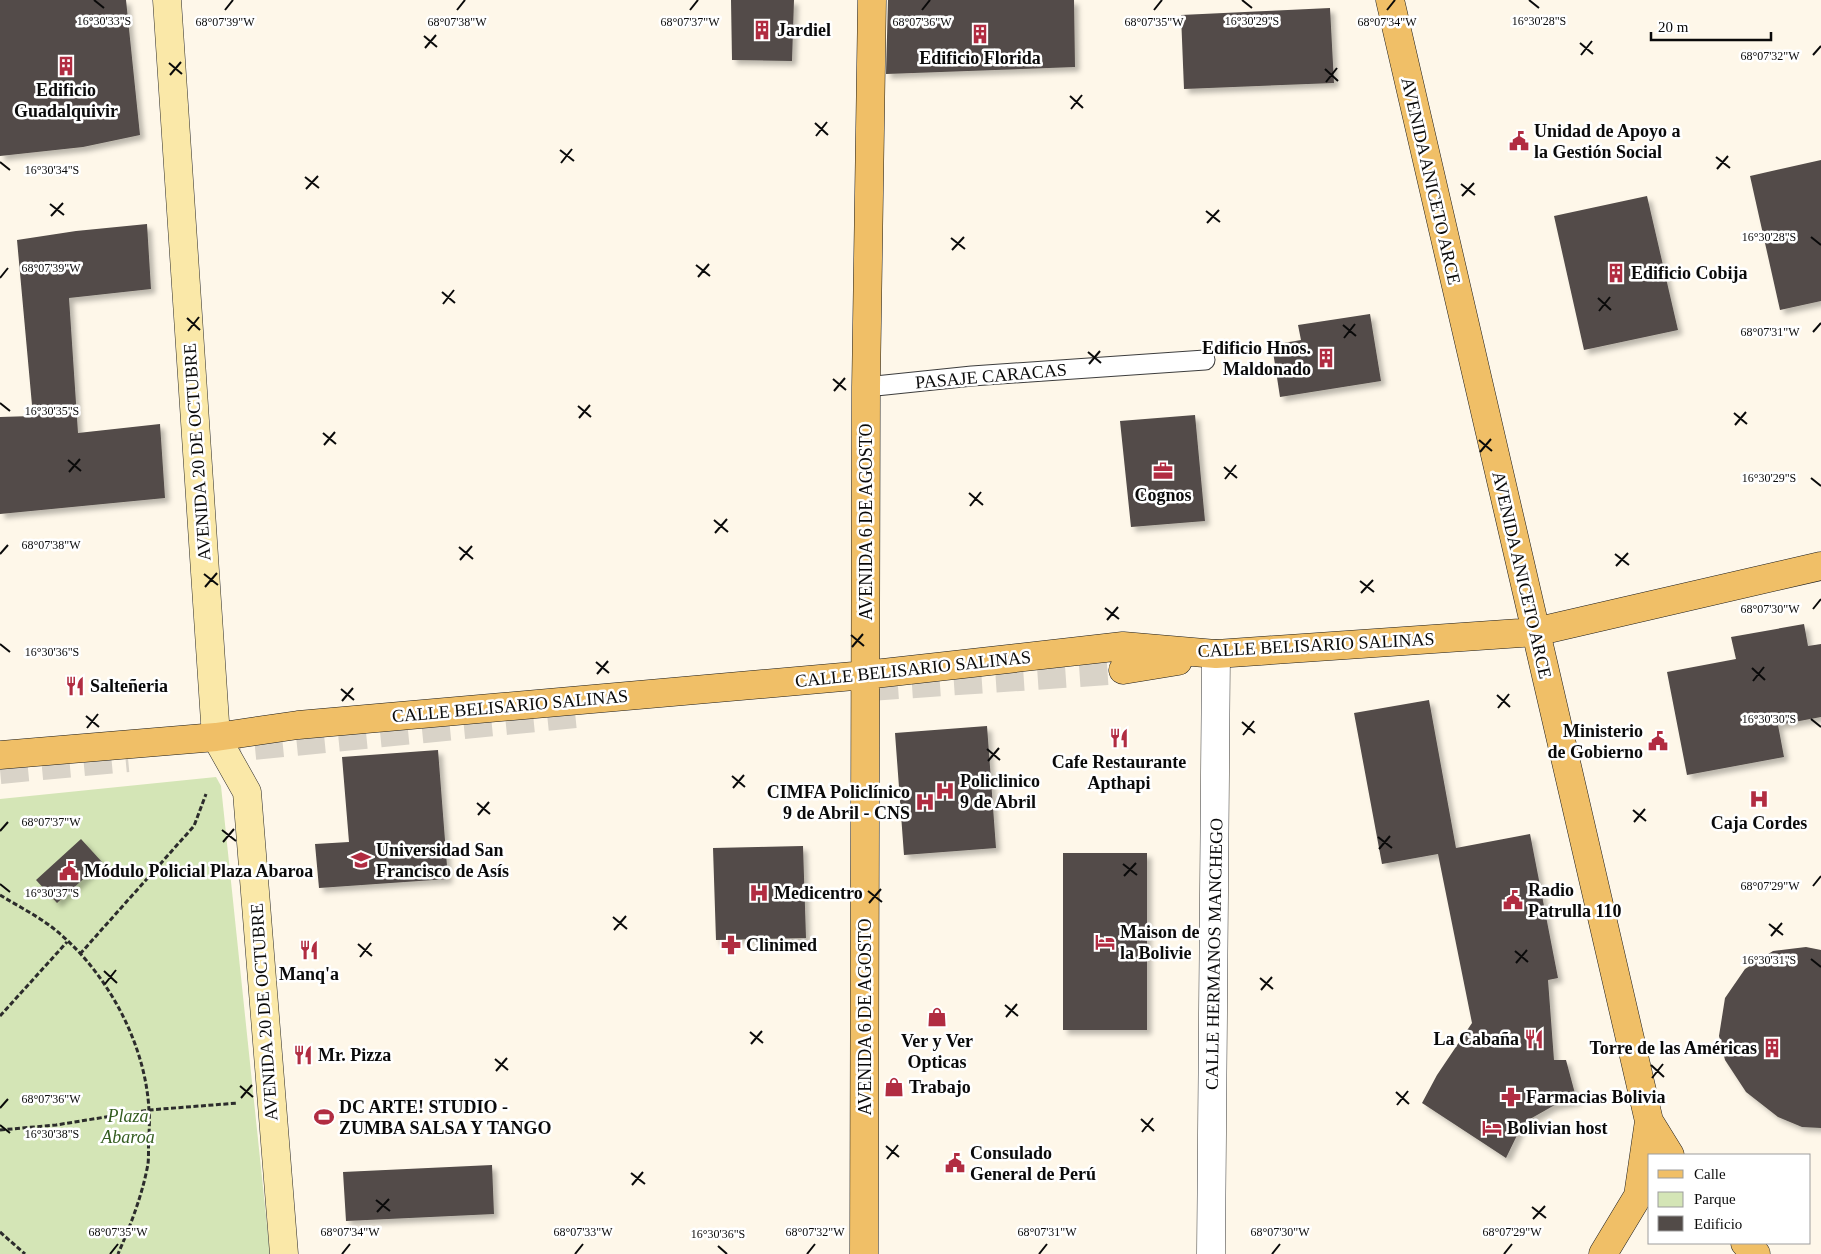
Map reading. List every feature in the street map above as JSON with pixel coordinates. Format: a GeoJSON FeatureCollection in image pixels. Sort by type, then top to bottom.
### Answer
{"type":"FeatureCollection","features":[{"type":"Feature","properties":{"kind":"main road","name":"AVENIDA 20 DE OCTUBRE"},"geometry":{"type":"LineString","coordinates":[[167,0],[216,737],[247,792],[284,1254]]}},
{"type":"Feature","properties":{"kind":"main road","name":"AVENIDA 6 DE AGOSTO"},"geometry":{"type":"LineString","coordinates":[[864,1254],[866,387],[872,0]]}},
{"type":"Feature","properties":{"kind":"main road","name":"AVENIDA ANICETO ARCE"},"geometry":{"type":"LineString","coordinates":[[1390,0],[1535,632],[1650,1121],[1669,1154]]}},
{"type":"Feature","properties":{"kind":"main road","name":"CALLE BELISARIO SALINAS"},"geometry":{"type":"LineString","coordinates":[[0,755],[216,737],[298,725],[865,675],[1123,646],[1216,654],[1535,632],[1821,566]]}},
{"type":"Feature","properties":{"kind":"main road"},"geometry":{"type":"LineString","coordinates":[[1123,670],[1216,654]]}},
{"type":"Feature","properties":{"kind":"main road","name":"AVENIDA ANICETO ARCE"},"geometry":{"type":"LineString","coordinates":[[1603,1254],[1638,1196],[1650,1121]]}},
{"type":"Feature","properties":{"kind":"main road"},"geometry":{"type":"LineString","coordinates":[[1746,1244],[1756,1254]]}},
{"type":"Feature","properties":{"kind":"street","name":"CALLE HERMANOS MANCHEGO"},"geometry":{"type":"LineString","coordinates":[[1211,1254],[1216,654]]}},
{"type":"Feature","properties":{"kind":"lane","name":"PASAJE CARACAS"},"geometry":{"type":"LineString","coordinates":[[866,387],[972,376],[1205,360]]}},
{"type":"Feature","properties":{"kind":"path"},"geometry":{"type":"LineString","coordinates":[[80,954],[194,826],[206,794]]}},
{"type":"Feature","properties":{"kind":"path"},"geometry":{"type":"LineString","coordinates":[[0,895],[49,925],[80,954],[102,981],[131,1034],[144,1076],[149,1110],[148,1163],[136,1214],[118,1254]]}},
{"type":"Feature","properties":{"kind":"path"},"geometry":{"type":"LineString","coordinates":[[0,1016],[67,942]]}},
{"type":"Feature","properties":{"kind":"path"},"geometry":{"type":"LineString","coordinates":[[0,1130],[56,1124],[149,1110],[241,1103]]}},
{"type":"Feature","properties":{"kind":"path"},"geometry":{"type":"LineString","coordinates":[[0,1232],[25,1254]]}},
{"type":"Feature","properties":{"kind":"green space","name":"Plaza Abaroa"},"geometry":{"type":"Polygon","coordinates":[[[216,777],[221,786],[270,1254],[0,1254],[0,799],[216,777]]]}},
{"type":"Feature","properties":{"kind":"building","name":"Edificio Guadalquivir"},"geometry":{"type":"Polygon","coordinates":[[[0,0],[126,0],[140,135],[83,147],[0,156],[0,0]]]}},
{"type":"Feature","properties":{"kind":"building","name":"Jardiel"},"geometry":{"type":"Polygon","coordinates":[[[731,0],[794,0],[792,61],[732,60],[731,0]]]}},
{"type":"Feature","properties":{"kind":"building","name":"Edificio Florida"},"geometry":{"type":"Polygon","coordinates":[[[888,0],[1074,0],[1075,67],[886,74],[888,0]]]}},
{"type":"Feature","properties":{"kind":"building"},"geometry":{"type":"Polygon","coordinates":[[[1330,8],[1334,83],[1184,89],[1181,15],[1330,8]]]}},
{"type":"Feature","properties":{"kind":"building"},"geometry":{"type":"Polygon","coordinates":[[[1821,160],[1821,301],[1780,310],[1750,176],[1821,160]]]}},
{"type":"Feature","properties":{"kind":"building","name":"Edificio Cobija"},"geometry":{"type":"Polygon","coordinates":[[[1647,196],[1678,330],[1584,350],[1554,216],[1647,196]]]}},
{"type":"Feature","properties":{"kind":"building"},"geometry":{"type":"Polygon","coordinates":[[[147,224],[151,289],[69,298],[78,433],[160,424],[165,498],[0,514],[0,417],[33,416],[17,240],[76,231],[147,224]]]}},
{"type":"Feature","properties":{"kind":"building","name":"Edificio Hnos. Maldonado"},"geometry":{"type":"Polygon","coordinates":[[[1370,314],[1381,381],[1280,397],[1272,345],[1301,340],[1298,325],[1370,314]]]}},
{"type":"Feature","properties":{"kind":"building","name":"Cognos"},"geometry":{"type":"Polygon","coordinates":[[[1195,415],[1205,521],[1131,527],[1120,421],[1195,415]]]}},
{"type":"Feature","properties":{"kind":"building","name":"Ministerio de Gobierno"},"geometry":{"type":"Polygon","coordinates":[[[1804,624],[1808,646],[1821,644],[1821,717],[1778,725],[1784,757],[1687,775],[1667,672],[1736,659],[1731,637],[1804,624]]]}},
{"type":"Feature","properties":{"kind":"building"},"geometry":{"type":"Polygon","coordinates":[[[1429,700],[1456,848],[1530,834],[1558,978],[1548,980],[1554,1060],[1566,1060],[1577,1101],[1553,1106],[1523,1123],[1506,1158],[1422,1103],[1437,1075],[1472,1023],[1438,854],[1382,864],[1354,713],[1429,700]]]}},
{"type":"Feature","properties":{"kind":"building","name":"Policlinico 9 de Abril"},"geometry":{"type":"Polygon","coordinates":[[[987,726],[996,848],[904,855],[895,733],[987,726]]]}},
{"type":"Feature","properties":{"kind":"building"},"geometry":{"type":"Polygon","coordinates":[[[438,750],[448,879],[319,888],[315,844],[349,842],[342,757],[438,750]]]}},
{"type":"Feature","properties":{"kind":"building","name":"Módulo Policial Plaza Abaroa"},"geometry":{"type":"Polygon","coordinates":[[[81,839],[102,862],[57,903],[36,880],[81,839]]]}},
{"type":"Feature","properties":{"kind":"building","name":"Medicentro"},"geometry":{"type":"Polygon","coordinates":[[[803,846],[806,938],[716,940],[713,848],[803,846]]]}},
{"type":"Feature","properties":{"kind":"building","name":"Maison de la Bolivie"},"geometry":{"type":"Polygon","coordinates":[[[1063,853],[1147,853],[1147,1030],[1063,1030],[1063,853]]]}},
{"type":"Feature","properties":{"kind":"building","name":"Torre de las Américas"},"geometry":{"type":"Polygon","coordinates":[[[1806,947],[1821,950],[1821,1128],[1802,1127],[1778,1117],[1746,1092],[1725,1060],[1719,1036],[1725,998],[1745,969],[1773,951],[1806,947]]]}},
{"type":"Feature","properties":{"kind":"building"},"geometry":{"type":"Polygon","coordinates":[[[492,1165],[494,1214],[346,1221],[343,1172],[492,1165]]]}},
{"type":"Feature","properties":{"kind":"tunnel"},"geometry":{"type":"LineString","coordinates":[[870,687],[1123,670]]}},
{"type":"Feature","properties":{"kind":"tunnel"},"geometry":{"type":"LineString","coordinates":[[213,750],[576,714]]}},
{"type":"Feature","properties":{"kind":"tunnel"},"geometry":{"type":"LineString","coordinates":[[0,770],[128,758]]}},
{"type":"Feature","properties":{"kind":"place","name":"Jardiel"},"geometry":{"type":"Point","coordinates":[762,30]}},
{"type":"Feature","properties":{"kind":"place","name":"Edificio Florida"},"geometry":{"type":"Point","coordinates":[980,34]}},
{"type":"Feature","properties":{"kind":"place","name":"Edificio Guadalquivir"},"geometry":{"type":"Point","coordinates":[66,66]}},
{"type":"Feature","properties":{"kind":"place","name":"Unidad de Apoyo a la Gestión Social"},"geometry":{"type":"Point","coordinates":[1519,141]}},
{"type":"Feature","properties":{"kind":"place","name":"Edificio Cobija"},"geometry":{"type":"Point","coordinates":[1616,273]}},
{"type":"Feature","properties":{"kind":"place","name":"Edificio Hnos. Maldonado"},"geometry":{"type":"Point","coordinates":[1326,358]}},
{"type":"Feature","properties":{"kind":"place","name":"Cognos"},"geometry":{"type":"Point","coordinates":[1163,471]}},
{"type":"Feature","properties":{"kind":"place","name":"Salteñeria"},"geometry":{"type":"Point","coordinates":[75,686]}},
{"type":"Feature","properties":{"kind":"place","name":"Cafe Restaurante Apthapi"},"geometry":{"type":"Point","coordinates":[1119,738]}},
{"type":"Feature","properties":{"kind":"place","name":"Ministerio de Gobierno"},"geometry":{"type":"Point","coordinates":[1658,741]}},
{"type":"Feature","properties":{"kind":"place","name":"Policlinico 9 de Abril"},"geometry":{"type":"Point","coordinates":[945,791]}},
{"type":"Feature","properties":{"kind":"place","name":"Caja Cordes"},"geometry":{"type":"Point","coordinates":[1759,799]}},
{"type":"Feature","properties":{"kind":"place","name":"CIMFA Policlínico 9 de Abril - CNS"},"geometry":{"type":"Point","coordinates":[925,802]}},
{"type":"Feature","properties":{"kind":"place","name":"Universidad San Francisco de Asís"},"geometry":{"type":"Point","coordinates":[361,860]}},
{"type":"Feature","properties":{"kind":"place","name":"Módulo Policial Plaza Abaroa"},"geometry":{"type":"Point","coordinates":[69,871]}},
{"type":"Feature","properties":{"kind":"place","name":"Medicentro"},"geometry":{"type":"Point","coordinates":[759,893]}},
{"type":"Feature","properties":{"kind":"place","name":"Radio Patrulla 110"},"geometry":{"type":"Point","coordinates":[1513,900]}},
{"type":"Feature","properties":{"kind":"place","name":"Maison de la Bolivie"},"geometry":{"type":"Point","coordinates":[1105,942]}},
{"type":"Feature","properties":{"kind":"place","name":"Clinimed"},"geometry":{"type":"Point","coordinates":[731,945]}},
{"type":"Feature","properties":{"kind":"place","name":"Manq'a"},"geometry":{"type":"Point","coordinates":[309,950]}},
{"type":"Feature","properties":{"kind":"place","name":"Ver y Ver Opticas"},"geometry":{"type":"Point","coordinates":[937,1017]}},
{"type":"Feature","properties":{"kind":"place","name":"La Cabaña"},"geometry":{"type":"Point","coordinates":[1534,1039]}},
{"type":"Feature","properties":{"kind":"place","name":"Torre de las Américas"},"geometry":{"type":"Point","coordinates":[1772,1048]}},
{"type":"Feature","properties":{"kind":"place","name":"Mr. Pizza"},"geometry":{"type":"Point","coordinates":[303,1055]}},
{"type":"Feature","properties":{"kind":"place","name":"Trabajo"},"geometry":{"type":"Point","coordinates":[894,1087]}},
{"type":"Feature","properties":{"kind":"place","name":"Farmacias Bolivia"},"geometry":{"type":"Point","coordinates":[1511,1097]}},
{"type":"Feature","properties":{"kind":"place","name":"DC ARTE! STUDIO - ZUMBA SALSA Y TANGO"},"geometry":{"type":"Point","coordinates":[324,1117]}},
{"type":"Feature","properties":{"kind":"place","name":"Bolivian host"},"geometry":{"type":"Point","coordinates":[1492,1128]}},
{"type":"Feature","properties":{"kind":"place","name":"Consulado General de Perú"},"geometry":{"type":"Point","coordinates":[955,1163]}}]}
